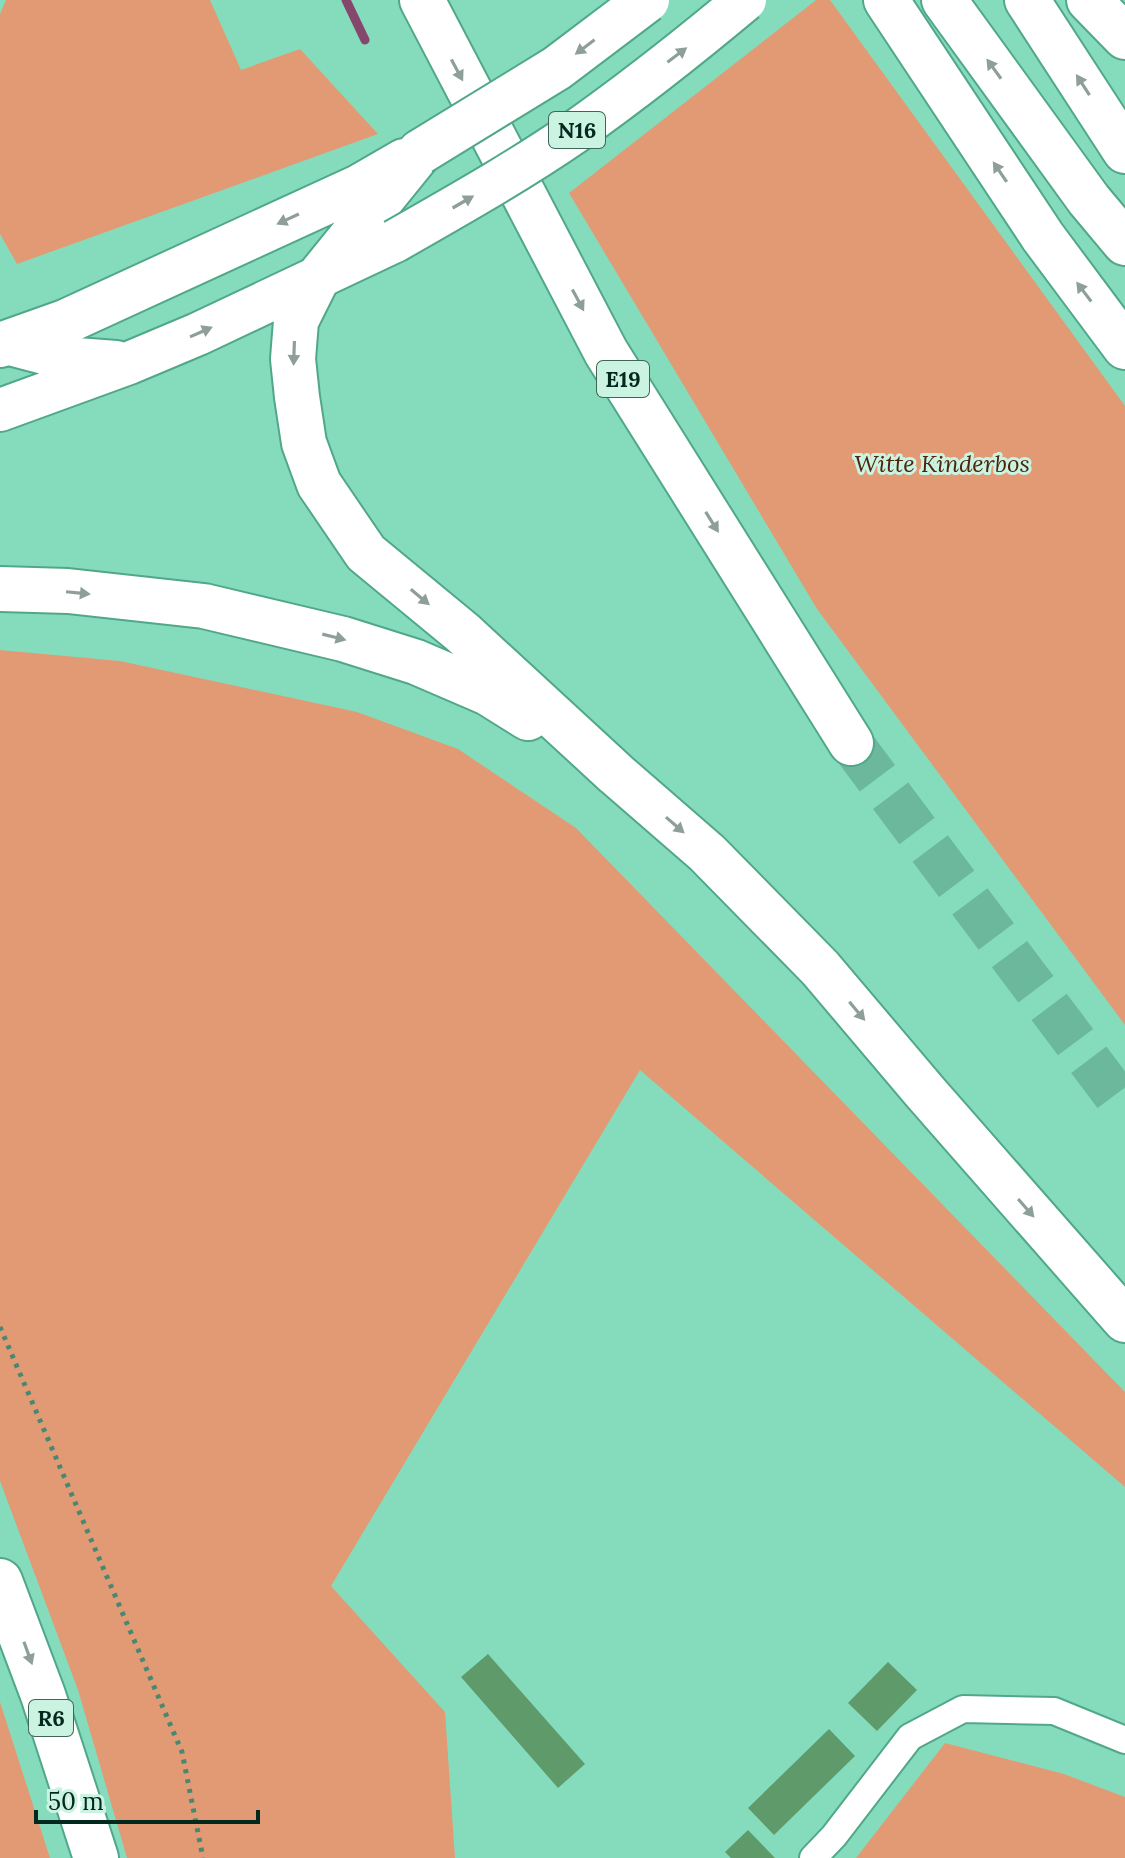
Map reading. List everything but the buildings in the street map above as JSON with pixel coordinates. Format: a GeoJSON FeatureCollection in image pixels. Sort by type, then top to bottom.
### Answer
{"type":"FeatureCollection","features":[{"type":"Feature","properties":{"kind":"highway","name":"E19"},"geometry":{"type":"LineString","coordinates":[[422,0],[606,352],[851,743]]}},
{"type":"Feature","properties":{"kind":"highway","name":"N16"},"geometry":{"type":"LineString","coordinates":[[2,342],[376,213],[420,152],[557,68],[647,0]]}},
{"type":"Feature","properties":{"kind":"highway"},"geometry":{"type":"LineString","coordinates":[[886,0],[1043,237],[1125,347]]}},
{"type":"Feature","properties":{"kind":"highway"},"geometry":{"type":"LineString","coordinates":[[944,0],[1089,200],[1125,243]]}},
{"type":"Feature","properties":{"kind":"highway"},"geometry":{"type":"LineString","coordinates":[[1027,0],[1125,151]]}},
{"type":"Feature","properties":{"kind":"highway"},"geometry":{"type":"LineString","coordinates":[[1089,0],[1125,37]]}},
{"type":"Feature","properties":{"kind":"highway"},"geometry":{"type":"LineString","coordinates":[[376,213],[317,279],[296,321],[293,359],[304,443],[319,484],[366,553],[463,633],[707,853],[820,968],[1125,1320]]}},
{"type":"Feature","properties":{"kind":"highway"},"geometry":{"type":"LineString","coordinates":[[0,589],[68,591],[204,606],[343,639],[416,662],[488,693],[616,774]]}},
{"type":"Feature","properties":{"kind":"highway","name":"R6"},"geometry":{"type":"LineString","coordinates":[[0,1581],[43,1695],[96,1858]]}},
{"type":"Feature","properties":{"kind":"main road","name":"N16"},"geometry":{"type":"LineString","coordinates":[[376,213],[483,190],[574,132],[694,43],[745,0]]}},
{"type":"Feature","properties":{"kind":"main road"},"geometry":{"type":"LineString","coordinates":[[0,410],[129,363],[317,279]]}},
{"type":"Feature","properties":{"kind":"main road"},"geometry":{"type":"LineString","coordinates":[[2,342],[63,358],[129,363]]}},
{"type":"Feature","properties":{"kind":"street"},"geometry":{"type":"LineString","coordinates":[[813,1858],[834,1836],[910,1737],[963,1709],[1054,1711],[1125,1740]]}},
{"type":"Feature","properties":{"kind":"path"},"geometry":{"type":"LineString","coordinates":[[0,1327],[182,1752],[203,1858]]}},
{"type":"Feature","properties":{"kind":"green space"},"geometry":{"type":"Polygon","coordinates":[[[6,0],[210,0],[241,70],[300,49],[378,134],[17,264],[0,234],[0,14],[6,0]]]}},
{"type":"Feature","properties":{"kind":"green space","name":"Witte Kinderbos"},"geometry":{"type":"Polygon","coordinates":[[[816,0],[830,0],[1125,406],[1125,1025],[817,609],[569,193],[816,0]]]}},
{"type":"Feature","properties":{"kind":"green space"},"geometry":{"type":"Polygon","coordinates":[[[0,650],[120,661],[357,712],[458,749],[576,828],[1125,1392],[1125,1487],[640,1070],[331,1586],[445,1712],[455,1858],[127,1858],[78,1690],[0,1481],[0,650]]]}},
{"type":"Feature","properties":{"kind":"green space"},"geometry":{"type":"Polygon","coordinates":[[[0,1702],[50,1858],[0,1858],[0,1702]]]}},
{"type":"Feature","properties":{"kind":"green space"},"geometry":{"type":"Polygon","coordinates":[[[945,1743],[1064,1774],[1125,1797],[1125,1858],[856,1858],[945,1743]]]}},
{"type":"Feature","properties":{"kind":"waterway"},"geometry":{"type":"LineString","coordinates":[[346,0],[365,40]]}},
{"type":"Feature","properties":{"kind":"tunnel"},"geometry":{"type":"LineString","coordinates":[[851,743],[1125,1108]]}}]}
